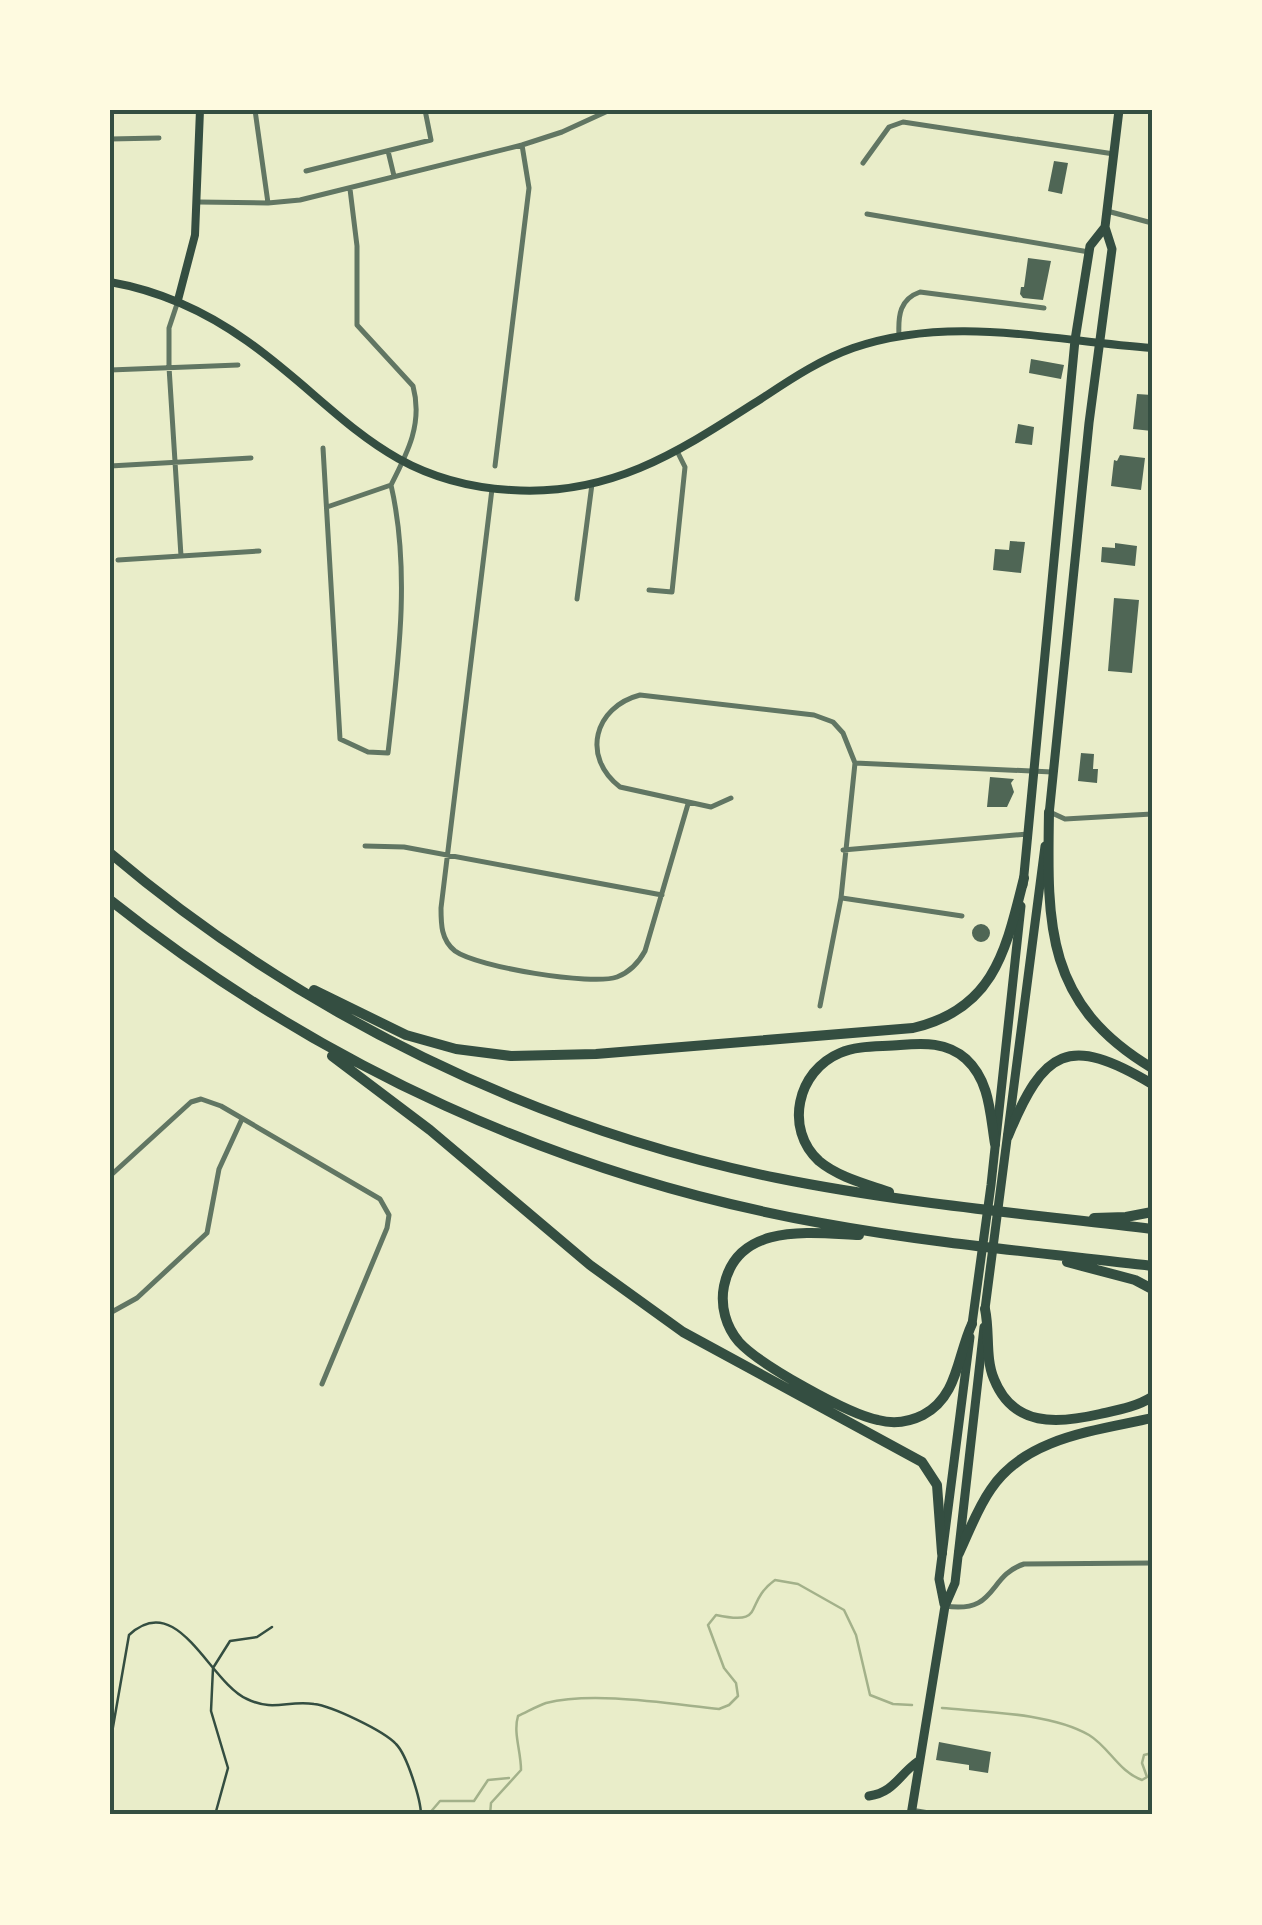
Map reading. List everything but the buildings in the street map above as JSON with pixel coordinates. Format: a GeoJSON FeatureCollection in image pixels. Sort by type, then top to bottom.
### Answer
{"type":"FeatureCollection","features":[{"type":"Feature","properties":{"kind":"highway"},"geometry":{"type":"LineString","coordinates":[[1049,812],[1049,916],[1064,976],[1083,1009],[1104,1033],[1152,1068]]}},
{"type":"Feature","properties":{"kind":"highway"},"geometry":{"type":"LineString","coordinates":[[110,853],[174,904],[276,975],[414,1052],[517,1099],[617,1135],[726,1166],[909,1199],[1152,1229]]}},
{"type":"Feature","properties":{"kind":"highway"},"geometry":{"type":"LineString","coordinates":[[174,904],[279,971],[406,1034],[478,1053],[540,1057],[894,1031],[938,1021],[977,995],[998,966],[1024,878]]}},
{"type":"Feature","properties":{"kind":"highway"},"geometry":{"type":"LineString","coordinates":[[110,900],[207,973],[304,1035],[430,1130],[590,1265],[683,1332],[922,1462],[937,1485],[942,1553]]}},
{"type":"Feature","properties":{"kind":"highway"},"geometry":{"type":"LineString","coordinates":[[304,1035],[448,1108],[604,1169],[753,1209],[908,1236],[1152,1266]]}},
{"type":"Feature","properties":{"kind":"highway"},"geometry":{"type":"LineString","coordinates":[[909,1199],[835,1171],[818,1160],[806,1145],[800,1127],[800,1101],[813,1073],[829,1059],[853,1049],[920,1044],[954,1051],[972,1066],[984,1086],[995,1144]]}},
{"type":"Feature","properties":{"kind":"highway"},"geometry":{"type":"LineString","coordinates":[[1008,1136],[1034,1080],[1062,1060],[1099,1056],[1152,1084]]}},
{"type":"Feature","properties":{"kind":"highway"},"geometry":{"type":"LineString","coordinates":[[1051,1219],[1126,1217],[1152,1212]]}},
{"type":"Feature","properties":{"kind":"highway"},"geometry":{"type":"LineString","coordinates":[[908,1236],[786,1233],[764,1238],[744,1250],[725,1280],[724,1312],[730,1330],[748,1351],[782,1374],[874,1420],[900,1422],[923,1415],[942,1401],[972,1324]]}},
{"type":"Feature","properties":{"kind":"highway"},"geometry":{"type":"LineString","coordinates":[[1032,1253],[1119,1275],[1152,1290]]}},
{"type":"Feature","properties":{"kind":"highway"},"geometry":{"type":"LineString","coordinates":[[985,1309],[992,1376],[1018,1412],[1059,1422],[1135,1406],[1152,1397]]}},
{"type":"Feature","properties":{"kind":"highway"},"geometry":{"type":"LineString","coordinates":[[959,1553],[990,1490],[1020,1460],[1056,1442],[1152,1418]]}},
{"type":"Feature","properties":{"kind":"main road"},"geometry":{"type":"LineString","coordinates":[[178,300],[194,248],[200,110]]}},
{"type":"Feature","properties":{"kind":"main road"},"geometry":{"type":"LineString","coordinates":[[996,1186],[995,1144],[1076,340],[1090,246],[1105,227],[1108,211],[1119,110]]}},
{"type":"Feature","properties":{"kind":"main road"},"geometry":{"type":"LineString","coordinates":[[911,1812],[945,1606],[955,1583],[959,1553],[985,1309],[986,1266],[996,1186],[1008,1136],[1049,812],[1112,249],[1105,227]]}},
{"type":"Feature","properties":{"kind":"main road"},"geometry":{"type":"LineString","coordinates":[[110,282],[178,300],[251,344],[366,440],[403,462],[441,477],[492,489],[543,491],[592,484],[645,468],[810,368],[852,348],[899,335],[971,329],[1152,348]]}},
{"type":"Feature","properties":{"kind":"main road"},"geometry":{"type":"LineString","coordinates":[[945,1606],[939,1579],[942,1553],[972,1324],[986,1266]]}},
{"type":"Feature","properties":{"kind":"main road"},"geometry":{"type":"LineString","coordinates":[[869,1796],[892,1789],[903,1772],[917,1762]]}},
{"type":"Feature","properties":{"kind":"street"},"geometry":{"type":"LineString","coordinates":[[255,110],[268,204]]}},
{"type":"Feature","properties":{"kind":"street"},"geometry":{"type":"LineString","coordinates":[[306,171],[431,140],[425,110]]}},
{"type":"Feature","properties":{"kind":"street"},"geometry":{"type":"LineString","coordinates":[[198,202],[268,204],[350,188],[522,145],[610,110]]}},
{"type":"Feature","properties":{"kind":"street"},"geometry":{"type":"LineString","coordinates":[[863,163],[889,126],[903,122],[1114,154]]}},
{"type":"Feature","properties":{"kind":"street"},"geometry":{"type":"LineString","coordinates":[[110,139],[158,138]]}},
{"type":"Feature","properties":{"kind":"street"},"geometry":{"type":"LineString","coordinates":[[495,466],[529,188],[522,145]]}},
{"type":"Feature","properties":{"kind":"street"},"geometry":{"type":"LineString","coordinates":[[388,150],[394,176]]}},
{"type":"Feature","properties":{"kind":"street"},"geometry":{"type":"LineString","coordinates":[[327,507],[390,485],[413,443],[416,398],[408,378],[357,325],[357,246],[350,188]]}},
{"type":"Feature","properties":{"kind":"street"},"geometry":{"type":"LineString","coordinates":[[1108,211],[1152,223]]}},
{"type":"Feature","properties":{"kind":"street"},"geometry":{"type":"LineString","coordinates":[[867,214],[1089,252]]}},
{"type":"Feature","properties":{"kind":"street"},"geometry":{"type":"LineString","coordinates":[[899,335],[901,307],[911,295],[920,292],[1044,308]]}},
{"type":"Feature","properties":{"kind":"street"},"geometry":{"type":"LineString","coordinates":[[178,300],[169,328],[169,367],[180,556]]}},
{"type":"Feature","properties":{"kind":"street"},"geometry":{"type":"LineString","coordinates":[[110,370],[238,364]]}},
{"type":"Feature","properties":{"kind":"street"},"geometry":{"type":"LineString","coordinates":[[323,448],[340,739],[368,752],[388,754],[399,658],[400,582],[399,521],[390,485]]}},
{"type":"Feature","properties":{"kind":"street"},"geometry":{"type":"LineString","coordinates":[[649,590],[672,592],[686,467],[677,452]]}},
{"type":"Feature","properties":{"kind":"street"},"geometry":{"type":"LineString","coordinates":[[110,466],[252,458]]}},
{"type":"Feature","properties":{"kind":"street"},"geometry":{"type":"LineString","coordinates":[[578,600],[592,484]]}},
{"type":"Feature","properties":{"kind":"street"},"geometry":{"type":"LineString","coordinates":[[492,489],[441,908],[444,936],[456,951],[473,960],[582,980],[622,974],[636,965],[646,950],[688,804]]}},
{"type":"Feature","properties":{"kind":"street"},"geometry":{"type":"LineString","coordinates":[[118,560],[259,551]]}},
{"type":"Feature","properties":{"kind":"street"},"geometry":{"type":"LineString","coordinates":[[731,798],[711,807],[626,790],[612,780],[602,765],[598,740],[601,722],[610,709],[640,695],[814,715],[833,722],[843,733],[855,762],[840,898],[820,1006]]}},
{"type":"Feature","properties":{"kind":"street"},"geometry":{"type":"LineString","coordinates":[[855,762],[1053,772]]}},
{"type":"Feature","properties":{"kind":"street"},"geometry":{"type":"LineString","coordinates":[[1049,812],[1064,818],[1152,814]]}},
{"type":"Feature","properties":{"kind":"street"},"geometry":{"type":"LineString","coordinates":[[843,850],[1028,834]]}},
{"type":"Feature","properties":{"kind":"street"},"geometry":{"type":"LineString","coordinates":[[365,846],[404,846],[662,895]]}},
{"type":"Feature","properties":{"kind":"street"},"geometry":{"type":"LineString","coordinates":[[840,898],[962,916]]}},
{"type":"Feature","properties":{"kind":"street"},"geometry":{"type":"LineString","coordinates":[[110,1176],[193,1101],[210,1101],[375,1196],[388,1211],[387,1228],[322,1384]]}},
{"type":"Feature","properties":{"kind":"street"},"geometry":{"type":"LineString","coordinates":[[110,1314],[129,1304],[206,1233],[218,1169],[242,1118]]}},
{"type":"Feature","properties":{"kind":"street"},"geometry":{"type":"LineString","coordinates":[[945,1606],[963,1609],[978,1604],[1012,1569],[1024,1564],[1152,1563]]}},
{"type":"Feature","properties":{"kind":"street"},"geometry":{"type":"LineString","coordinates":[[911,1812],[940,1815]]}},
{"type":"Feature","properties":{"kind":"path"},"geometry":{"type":"LineString","coordinates":[[110,1744],[130,1636],[142,1623],[155,1622],[173,1627],[192,1642],[243,1698],[271,1708],[313,1704],[360,1722],[397,1744],[422,1800],[421,1815]]}},
{"type":"Feature","properties":{"kind":"path"},"geometry":{"type":"LineString","coordinates":[[214,1815],[228,1768],[211,1711],[214,1668],[230,1641],[257,1638],[272,1628]]}},
{"type":"Feature","properties":{"kind":"waterway"},"geometry":{"type":"LineString","coordinates":[[490,1815],[491,1803],[521,1770],[518,1716],[539,1706],[586,1698],[719,1709],[729,1705],[738,1696],[736,1683],[724,1668],[708,1625],[716,1615],[749,1615],[775,1580],[798,1584],[844,1610],[856,1635],[870,1695],[893,1704],[912,1705]]}},
{"type":"Feature","properties":{"kind":"waterway"},"geometry":{"type":"LineString","coordinates":[[942,1708],[1017,1715],[1074,1728],[1096,1740],[1127,1771],[1142,1780],[1147,1777],[1142,1763],[1144,1755],[1152,1753]]}},
{"type":"Feature","properties":{"kind":"waterway"},"geometry":{"type":"LineString","coordinates":[[428,1815],[440,1801],[474,1801],[488,1780],[509,1778]]}}]}
